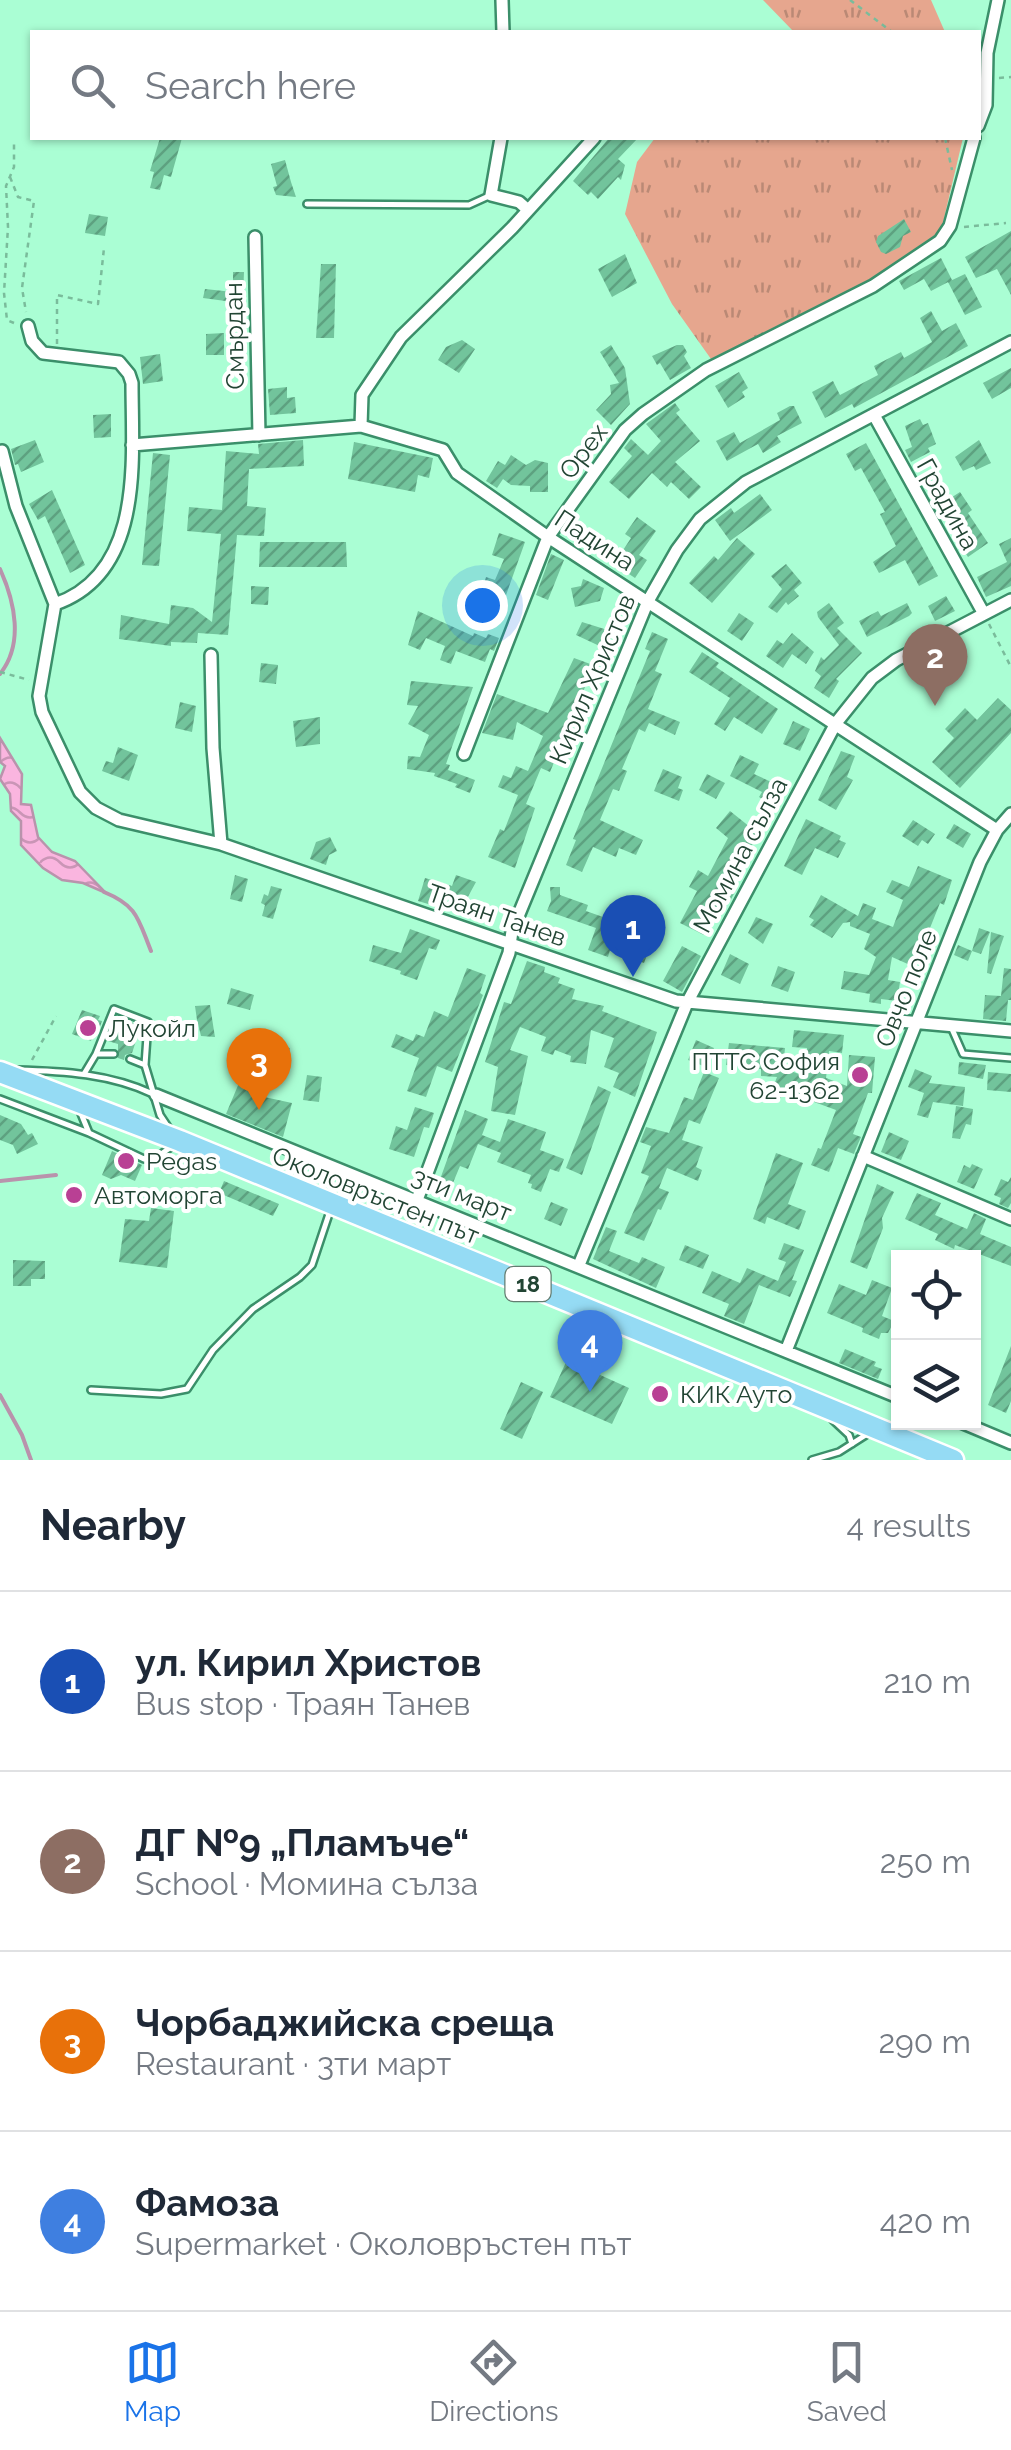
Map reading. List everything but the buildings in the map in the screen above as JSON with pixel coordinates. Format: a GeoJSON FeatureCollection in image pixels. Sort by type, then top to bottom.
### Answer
{"type":"FeatureCollection","features":[{"type":"Feature","properties":{"kind":"highway","name":"Околовръстен път"},"geometry":{"type":"LineString","coordinates":[[0,1071],[180,1140],[953,1460]]}},
{"type":"Feature","properties":{"kind":"street"},"geometry":{"type":"LineString","coordinates":[[502,0],[502,30]]}},
{"type":"Feature","properties":{"kind":"street"},"geometry":{"type":"LineString","coordinates":[[981,118],[986,105],[987,54],[998,0]]}},
{"type":"Feature","properties":{"kind":"street"},"geometry":{"type":"LineString","coordinates":[[501,140],[491,196],[519,202],[528,210]]}},
{"type":"Feature","properties":{"kind":"street"},"geometry":{"type":"LineString","coordinates":[[361,426],[362,395],[401,337],[592,140]]}},
{"type":"Feature","properties":{"kind":"street"},"geometry":{"type":"LineString","coordinates":[[948,231],[973,140]]}},
{"type":"Feature","properties":{"kind":"street","name":"Орех"},"geometry":{"type":"LineString","coordinates":[[464,754],[548,537],[625,430],[706,370],[873,286],[948,231]]}},
{"type":"Feature","properties":{"kind":"street","name":"Смърдан"},"geometry":{"type":"LineString","coordinates":[[254,236],[259,435]]}},
{"type":"Feature","properties":{"kind":"street"},"geometry":{"type":"LineString","coordinates":[[28,326],[35,346],[43,353],[119,362],[132,383],[127,516],[118,544],[103,567],[76,594],[55,604]]}},
{"type":"Feature","properties":{"kind":"street","name":"Кирил Христов"},"geometry":{"type":"LineString","coordinates":[[417,1200],[512,931],[648,601],[676,550],[700,520],[746,482],[1011,342]]}},
{"type":"Feature","properties":{"kind":"street","name":"Градина"},"geometry":{"type":"LineString","coordinates":[[874,415],[984,614]]}},
{"type":"Feature","properties":{"kind":"street","name":"Падина"},"geometry":{"type":"LineString","coordinates":[[132,445],[361,426],[444,450],[456,473],[548,537],[997,830]]}},
{"type":"Feature","properties":{"kind":"street"},"geometry":{"type":"LineString","coordinates":[[2,451],[16,506],[55,604],[40,683]]}},
{"type":"Feature","properties":{"kind":"street","name":"Момина сълза"},"geometry":{"type":"LineString","coordinates":[[579,1265],[687,1003],[836,723],[872,678],[896,660],[1011,600]]}},
{"type":"Feature","properties":{"kind":"street"},"geometry":{"type":"LineString","coordinates":[[211,655],[220,844]]}},
{"type":"Feature","properties":{"kind":"street","name":"Траян Танев"},"geometry":{"type":"LineString","coordinates":[[40,683],[38,696],[48,728],[80,792],[96,808],[120,820],[220,844],[687,1003],[1011,1031]]}},
{"type":"Feature","properties":{"kind":"street","name":"Овчо поле"},"geometry":{"type":"LineString","coordinates":[[786,1351],[980,862],[997,830],[1011,814]]}},
{"type":"Feature","properties":{"kind":"street","name":"3ти март"},"geometry":{"type":"LineString","coordinates":[[156,1095],[891,1394]]}},
{"type":"Feature","properties":{"kind":"street"},"geometry":{"type":"LineString","coordinates":[[863,1156],[1011,1219]]}},
{"type":"Feature","properties":{"kind":"street"},"geometry":{"type":"LineString","coordinates":[[980,1430],[1011,1443]]}},
{"type":"Feature","properties":{"kind":"lane"},"geometry":{"type":"LineString","coordinates":[[306,204],[470,206],[491,196]]}},
{"type":"Feature","properties":{"kind":"lane"},"geometry":{"type":"LineString","coordinates":[[0,1099],[144,1159],[160,1155],[180,1140],[160,1116],[145,1065],[148,1022],[114,1009],[84,1074]]}},
{"type":"Feature","properties":{"kind":"lane"},"geometry":{"type":"LineString","coordinates":[[951,1026],[962,1054],[1011,1058]]}},
{"type":"Feature","properties":{"kind":"lane"},"geometry":{"type":"LineString","coordinates":[[96,1054],[114,1054]]}},
{"type":"Feature","properties":{"kind":"lane"},"geometry":{"type":"LineString","coordinates":[[130,1059],[145,1065]]}},
{"type":"Feature","properties":{"kind":"lane","name":"3ти март"},"geometry":{"type":"LineString","coordinates":[[0,1071],[84,1074],[128,1083],[156,1095]]}},
{"type":"Feature","properties":{"kind":"lane"},"geometry":{"type":"LineString","coordinates":[[75,1100],[89,1133]]}},
{"type":"Feature","properties":{"kind":"lane"},"geometry":{"type":"LineString","coordinates":[[90,1390],[162,1394],[187,1389],[213,1350],[254,1309],[312,1264],[332,1203]]}},
{"type":"Feature","properties":{"kind":"lane"},"geometry":{"type":"LineString","coordinates":[[804,1398],[841,1426],[852,1444]]}},
{"type":"Feature","properties":{"kind":"lane"},"geometry":{"type":"LineString","coordinates":[[812,1460],[839,1452],[876,1428]]}},
{"type":"Feature","properties":{"kind":"path"},"geometry":{"type":"LineString","coordinates":[[850,0],[889,30]]}},
{"type":"Feature","properties":{"kind":"path"},"geometry":{"type":"LineString","coordinates":[[945,140],[957,192]]}},
{"type":"Feature","properties":{"kind":"path"},"geometry":{"type":"LineString","coordinates":[[10,177],[18,198],[34,201],[22,288],[28,326],[7,320],[4,293],[6,186],[14,166],[14,142]]}},
{"type":"Feature","properties":{"kind":"path"},"geometry":{"type":"LineString","coordinates":[[948,231],[976,224],[1006,223]]}},
{"type":"Feature","properties":{"kind":"path"},"geometry":{"type":"LineString","coordinates":[[56,356],[57,295],[98,304],[104,248]]}},
{"type":"Feature","properties":{"kind":"path"},"geometry":{"type":"LineString","coordinates":[[984,614],[1011,667]]}},
{"type":"Feature","properties":{"kind":"path"},"geometry":{"type":"LineString","coordinates":[[0,672],[40,683]]}},
{"type":"Feature","properties":{"kind":"path"},"geometry":{"type":"LineString","coordinates":[[26,1070],[56,1016]]}},
{"type":"Feature","properties":{"kind":"green space"},"geometry":{"type":"Polygon","coordinates":[[[763,0],[931,0],[944,30],[792,30],[763,0]]]}},
{"type":"Feature","properties":{"kind":"green space"},"geometry":{"type":"Polygon","coordinates":[[[654,140],[963,140],[941,231],[866,282],[711,359],[672,304],[625,214],[637,162],[654,140]]]}},
{"type":"Feature","properties":{"kind":"water"},"geometry":{"type":"Polygon","coordinates":[[[0,738],[22,774],[21,804],[31,805],[38,837],[52,852],[75,861],[106,893],[83,883],[62,880],[43,868],[21,845],[21,821],[11,811],[10,794],[0,779],[5,766],[0,762],[0,738]]]}},
{"type":"Feature","properties":{"kind":"waterway"},"geometry":{"type":"LineString","coordinates":[[0,569],[15,623],[12,650],[0,674]]}},
{"type":"Feature","properties":{"kind":"waterway"},"geometry":{"type":"LineString","coordinates":[[104,892],[130,908],[151,951]]}},
{"type":"Feature","properties":{"kind":"waterway"},"geometry":{"type":"LineString","coordinates":[[0,1181],[56,1175]]}},
{"type":"Feature","properties":{"kind":"waterway"},"geometry":{"type":"LineString","coordinates":[[0,1395],[31,1460]]}},
{"type":"Feature","properties":{"kind":"place","name":"ДГ №9 „Пламъче“"},"geometry":{"type":"Point","coordinates":[935,706]}},
{"type":"Feature","properties":{"kind":"place","name":"ул. Кирил Христов"},"geometry":{"type":"Point","coordinates":[633,977]}},
{"type":"Feature","properties":{"kind":"place","name":"Лукойл"},"geometry":{"type":"Point","coordinates":[88,1028]}},
{"type":"Feature","properties":{"kind":"place","name":"ПТТС София 62-1362"},"geometry":{"type":"Point","coordinates":[860,1075]}},
{"type":"Feature","properties":{"kind":"place","name":"Чорбаджийска среща"},"geometry":{"type":"Point","coordinates":[259,1110]}},
{"type":"Feature","properties":{"kind":"place","name":"Pegas"},"geometry":{"type":"Point","coordinates":[126,1161]}},
{"type":"Feature","properties":{"kind":"place","name":"Автоморга"},"geometry":{"type":"Point","coordinates":[74,1195]}},
{"type":"Feature","properties":{"kind":"place","name":"Фамоза"},"geometry":{"type":"Point","coordinates":[590,1392]}},
{"type":"Feature","properties":{"kind":"place","name":"КИК Ауто"},"geometry":{"type":"Point","coordinates":[660,1394]}}]}
